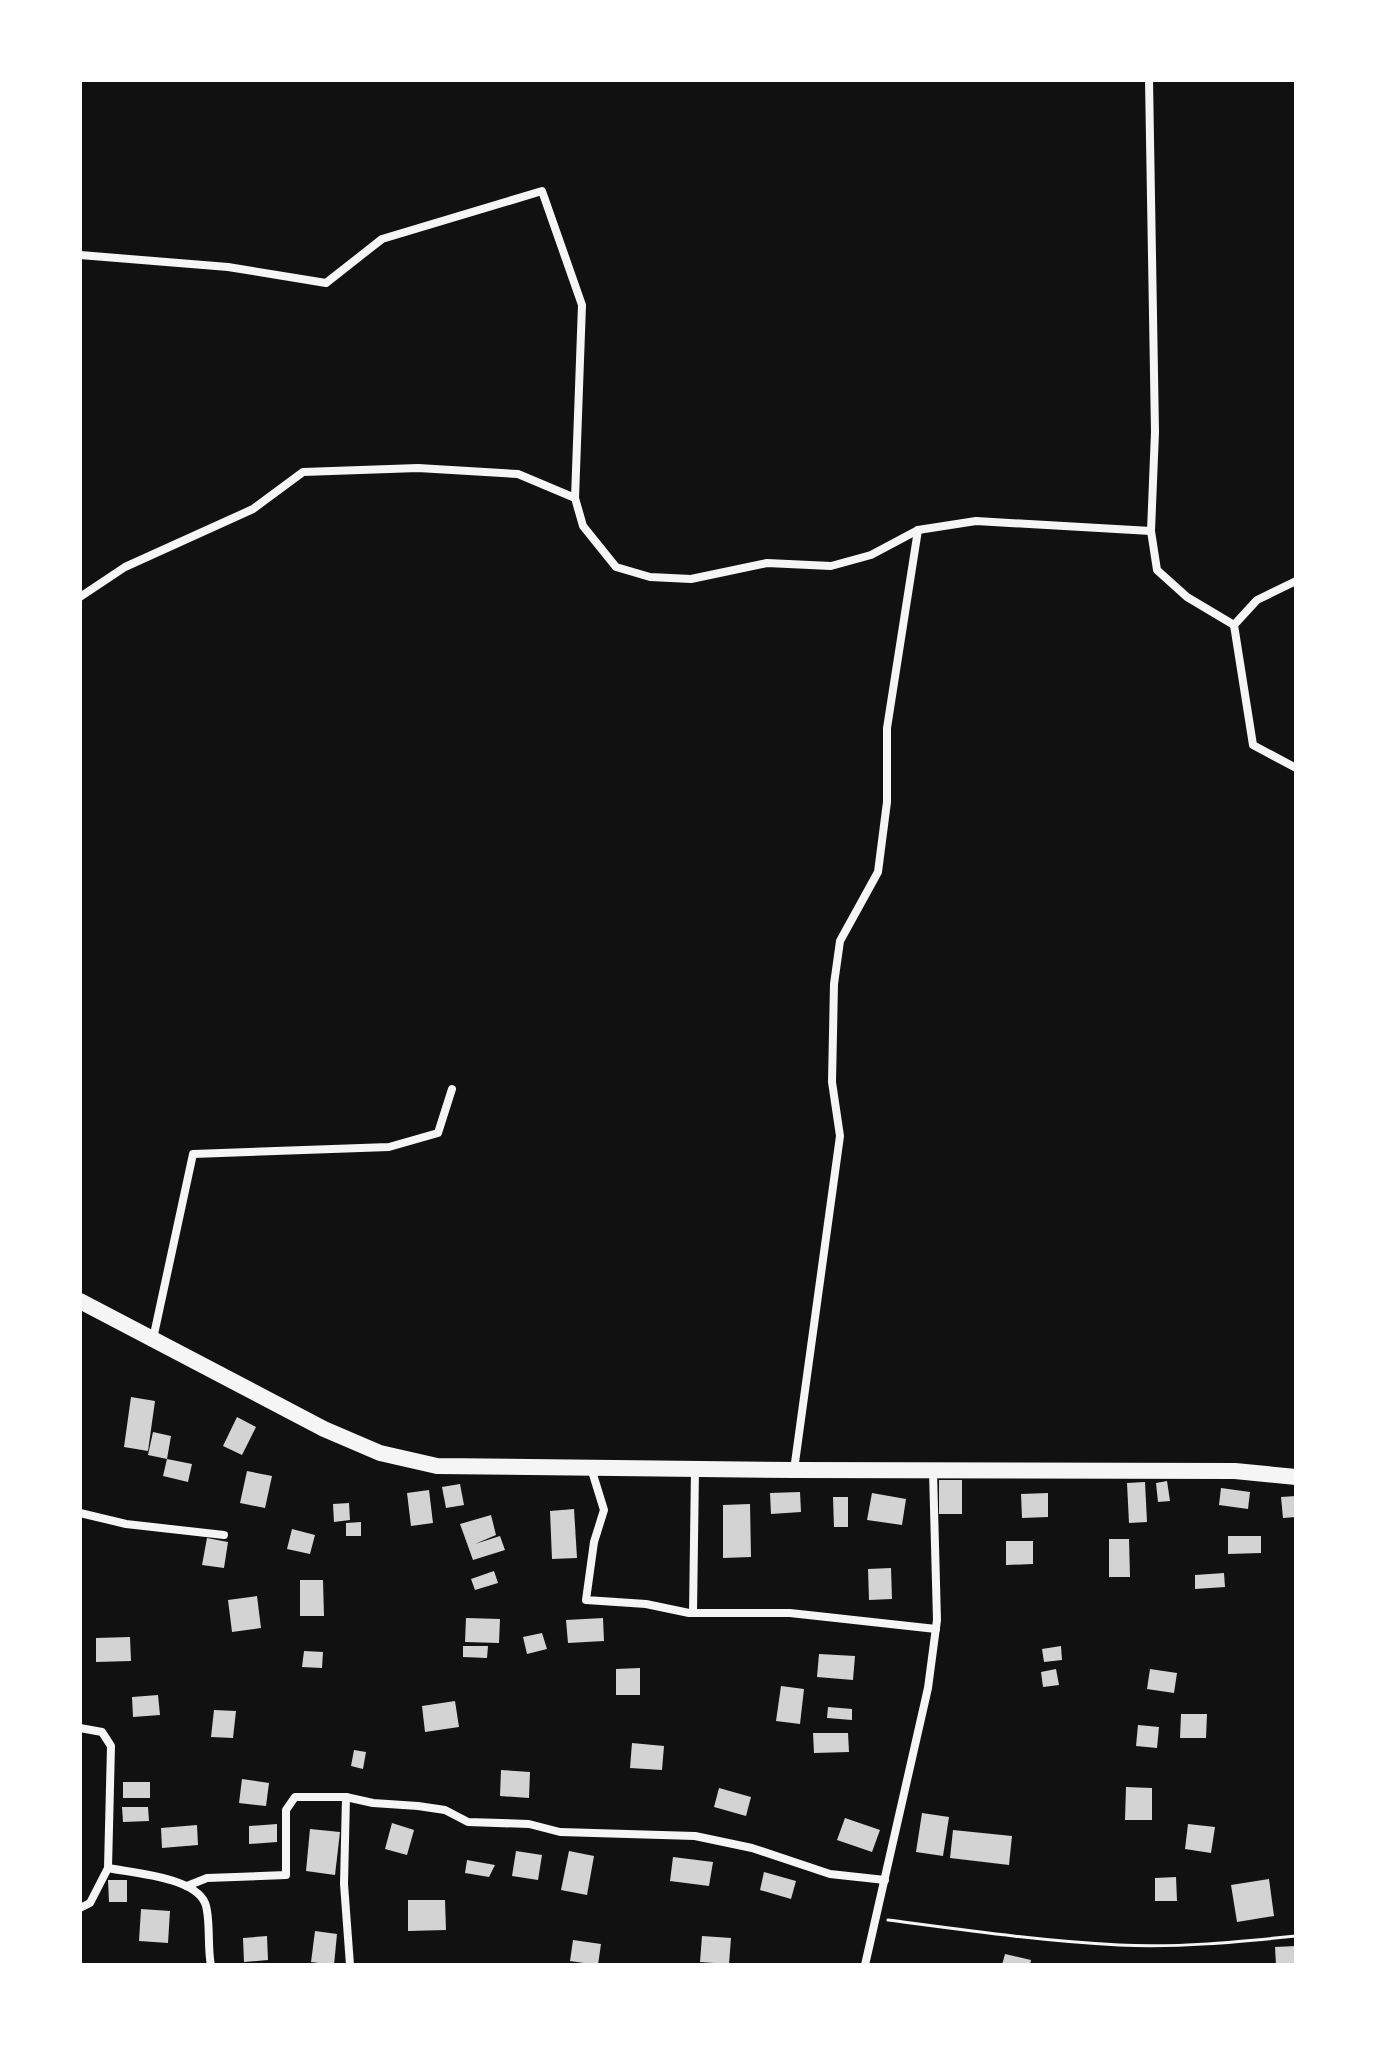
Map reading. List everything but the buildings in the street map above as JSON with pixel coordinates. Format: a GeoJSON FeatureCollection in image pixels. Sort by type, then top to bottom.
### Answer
{"type":"FeatureCollection","features":[{"type":"Feature","properties":{"kind":"main road"},"geometry":{"type":"LineString","coordinates":[[80,1301],[324,1429],[380,1453],[437,1466],[1235,1471],[1296,1477]]}},
{"type":"Feature","properties":{"kind":"street"},"geometry":{"type":"LineString","coordinates":[[1149,80],[1155,432],[1151,531],[1157,570],[1187,597],[1234,625]]}},
{"type":"Feature","properties":{"kind":"street"},"geometry":{"type":"LineString","coordinates":[[80,255],[228,267],[326,283],[382,239],[542,191],[582,305],[575,498],[583,526],[616,567],[650,577],[691,579],[767,563],[831,566],[871,555],[918,530],[976,521],[1151,531]]}},
{"type":"Feature","properties":{"kind":"street"},"geometry":{"type":"LineString","coordinates":[[80,597],[125,567],[253,509],[303,472],[418,468],[518,474],[575,498]]}},
{"type":"Feature","properties":{"kind":"street"},"geometry":{"type":"LineString","coordinates":[[794,1470],[840,1136],[832,1082],[834,984],[840,941],[878,872],[887,802],[887,728],[918,530]]}},
{"type":"Feature","properties":{"kind":"street"},"geometry":{"type":"LineString","coordinates":[[1234,625],[1257,600],[1296,581]]}},
{"type":"Feature","properties":{"kind":"street"},"geometry":{"type":"LineString","coordinates":[[1234,625],[1253,745],[1296,768]]}},
{"type":"Feature","properties":{"kind":"street"},"geometry":{"type":"LineString","coordinates":[[153,1339],[193,1154],[389,1147],[438,1133],[452,1089]]}},
{"type":"Feature","properties":{"kind":"street"},"geometry":{"type":"LineString","coordinates":[[591,1468],[604,1510],[594,1542],[586,1600],[646,1604],[693,1613],[790,1613],[936,1629]]}},
{"type":"Feature","properties":{"kind":"street"},"geometry":{"type":"LineString","coordinates":[[693,1613],[695,1469]]}},
{"type":"Feature","properties":{"kind":"street"},"geometry":{"type":"LineString","coordinates":[[865,1965],[928,1688],[936,1629],[933,1471]]}},
{"type":"Feature","properties":{"kind":"street"},"geometry":{"type":"LineString","coordinates":[[80,1513],[126,1524],[224,1535]]}},
{"type":"Feature","properties":{"kind":"street"},"geometry":{"type":"LineString","coordinates":[[80,1728],[102,1732],[111,1746],[108,1868],[101,1887],[90,1903],[80,1908]]}},
{"type":"Feature","properties":{"kind":"street"},"geometry":{"type":"LineString","coordinates":[[187,1886],[207,1878],[286,1875],[286,1810],[295,1797],[346,1797],[373,1803],[445,1810],[468,1822],[529,1824],[560,1832],[695,1836],[752,1848],[830,1874],[885,1880]]}},
{"type":"Feature","properties":{"kind":"street"},"geometry":{"type":"LineString","coordinates":[[346,1797],[344,1884],[350,1965]]}},
{"type":"Feature","properties":{"kind":"street"},"geometry":{"type":"LineString","coordinates":[[108,1868],[187,1886],[205,1903],[211,1965]]}},
{"type":"Feature","properties":{"kind":"path"},"geometry":{"type":"LineString","coordinates":[[876,1919],[1122,1945],[1242,1942],[1296,1936]]}}]}
